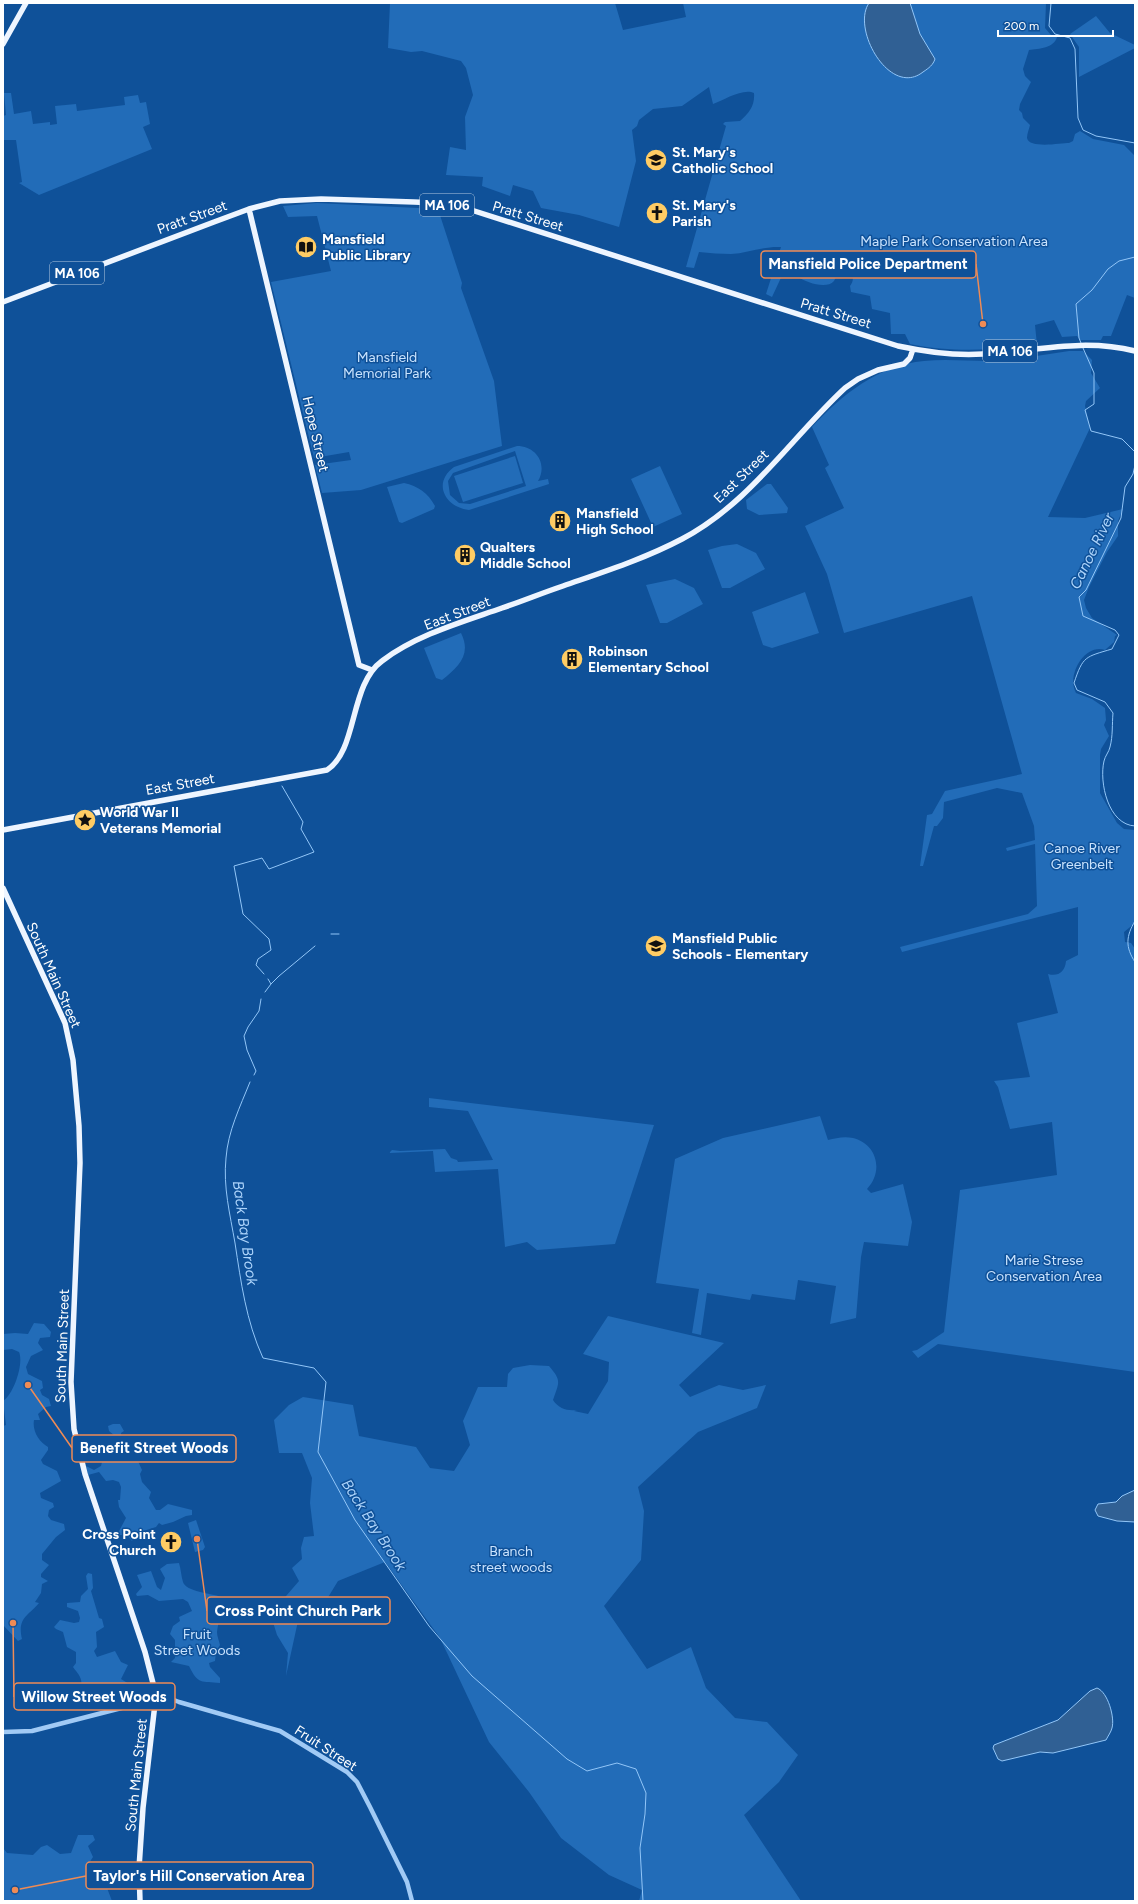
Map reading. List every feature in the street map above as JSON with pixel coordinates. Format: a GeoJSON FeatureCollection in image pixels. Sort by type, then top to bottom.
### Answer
{"type":"FeatureCollection","features":[{"type":"Feature","properties":{"kind":"main road"},"geometry":{"type":"LineString","coordinates":[[3,44],[26,3]]}},
{"type":"Feature","properties":{"kind":"main road","name":"Pratt Street"},"geometry":{"type":"LineString","coordinates":[[3,302],[249,209],[280,201],[313,199],[424,202],[450,205],[913,349],[942,354],[985,354],[1085,344],[1116,346],[1135,351]]}},
{"type":"Feature","properties":{"kind":"main road","name":"Hope Street"},"geometry":{"type":"LineString","coordinates":[[249,209],[359,665],[372,670]]}},
{"type":"Feature","properties":{"kind":"main road","name":"East Street"},"geometry":{"type":"LineString","coordinates":[[3,830],[327,770],[337,762],[342,753],[359,700],[372,670],[381,661],[399,650],[448,627],[630,562],[697,531],[739,498],[845,388],[858,379],[878,370],[904,364],[910,358],[913,349]]}},
{"type":"Feature","properties":{"kind":"main road","name":"South Main Street"},"geometry":{"type":"LineString","coordinates":[[3,888],[58,1006],[70,1043],[79,1126],[80,1163],[71,1382],[74,1429],[85,1474],[145,1652],[156,1694],[143,1808],[139,1868],[140,1901]]}},
{"type":"Feature","properties":{"kind":"street"},"geometry":{"type":"LineString","coordinates":[[3,1732],[32,1731],[142,1703],[156,1694]]}},
{"type":"Feature","properties":{"kind":"street","name":"Fruit Street"},"geometry":{"type":"LineString","coordinates":[[156,1694],[280,1731],[352,1777],[370,1807],[401,1870],[412,1901]]}},
{"type":"Feature","properties":{"kind":"street"},"geometry":{"type":"LineString","coordinates":[[142,1703],[155,1706]]}},
{"type":"Feature","properties":{"kind":"green space","name":"Maple Park Conservation Area"},"geometry":{"type":"Polygon","coordinates":[[[390,3],[615,3],[623,30],[686,17],[683,3],[1046,3],[1045,28],[1051,35],[1057,37],[1053,44],[1049,46],[1029,50],[1023,69],[1025,76],[1031,82],[1020,104],[1019,110],[1022,113],[1023,118],[1030,125],[1027,138],[1033,143],[1039,144],[1069,143],[1073,141],[1075,134],[1080,131],[1093,139],[1124,145],[1135,156],[1135,298],[1127,295],[1111,336],[1103,336],[1101,340],[1080,340],[1077,336],[1062,337],[1054,320],[1035,325],[1037,345],[973,350],[942,349],[910,344],[905,334],[891,334],[890,313],[872,309],[870,296],[851,292],[850,286],[853,277],[851,274],[845,272],[838,272],[834,281],[830,284],[821,285],[811,283],[798,277],[786,267],[772,297],[766,294],[781,247],[731,254],[699,252],[694,268],[686,267],[726,126],[723,124],[725,122],[740,121],[749,112],[754,102],[754,93],[750,92],[739,93],[713,104],[709,87],[682,106],[653,109],[639,120],[637,126],[632,130],[636,161],[619,227],[579,215],[541,208],[533,191],[513,185],[510,196],[482,186],[483,177],[446,175],[450,147],[466,150],[465,117],[473,95],[466,68],[461,61],[422,51],[411,52],[388,48],[390,3]]]}},
{"type":"Feature","properties":{"kind":"green space"},"geometry":{"type":"Polygon","coordinates":[[[1096,16],[1110,33],[1135,45],[1135,48],[1079,77],[1079,47],[1070,34],[1096,16]]]}},
{"type":"Feature","properties":{"kind":"green space"},"geometry":{"type":"Polygon","coordinates":[[[4,93],[11,93],[14,114],[31,111],[33,124],[50,122],[50,125],[57,124],[55,106],[76,104],[77,111],[125,105],[124,97],[138,95],[140,103],[146,102],[150,124],[143,127],[152,149],[39,195],[19,183],[22,182],[16,140],[3,140],[3,116],[6,115],[4,93]]]}},
{"type":"Feature","properties":{"kind":"green space","name":"Mansfield Memorial Park"},"geometry":{"type":"Polygon","coordinates":[[[317,203],[438,209],[462,283],[461,288],[494,381],[502,446],[361,490],[322,493],[315,465],[351,460],[349,452],[314,458],[271,282],[331,271],[317,216],[288,217],[283,206],[317,203]]]}},
{"type":"Feature","properties":{"kind":"green space"},"geometry":{"type":"Polygon","coordinates":[[[1069,351],[1083,351],[1092,360],[1091,373],[1100,388],[1086,401],[1085,406],[1090,428],[1048,517],[1085,518],[1123,509],[1118,521],[1118,536],[1107,552],[1084,600],[1086,608],[1092,618],[1117,635],[1115,636],[1114,642],[1105,650],[1098,649],[1091,651],[1084,656],[1079,662],[1076,670],[1074,686],[1076,693],[1092,699],[1105,708],[1106,720],[1104,725],[1109,736],[1101,749],[1100,755],[1100,793],[1117,823],[1124,829],[1135,830],[1135,923],[1124,932],[1125,942],[1131,943],[1135,949],[1135,1372],[938,1344],[918,1358],[912,1351],[917,1350],[944,1332],[960,1190],[1057,1175],[1052,1122],[1010,1129],[998,1087],[994,1081],[1030,1077],[1017,1023],[1058,1013],[1048,974],[1055,975],[1060,973],[1063,971],[1066,961],[1078,955],[1078,907],[902,952],[900,947],[1028,914],[1037,906],[1035,844],[1007,851],[1006,848],[1035,840],[1034,826],[1022,793],[997,788],[944,802],[943,818],[937,826],[934,826],[923,866],[920,866],[927,815],[932,814],[945,791],[1022,774],[972,596],[844,633],[827,574],[805,526],[844,508],[825,468],[829,465],[812,427],[848,393],[876,375],[891,368],[907,364],[940,360],[988,361],[1069,351]]]}},
{"type":"Feature","properties":{"kind":"green space"},"geometry":{"type":"Polygon","coordinates":[[[517,446],[524,447],[535,453],[541,462],[541,475],[538,481],[548,479],[549,484],[469,510],[453,504],[444,493],[444,480],[447,473],[454,467],[517,446]],[[515,451],[453,473],[448,481],[450,495],[459,503],[470,504],[526,486],[515,451]]]}},
{"type":"Feature","properties":{"kind":"green space"},"geometry":{"type":"Polygon","coordinates":[[[515,456],[523,483],[463,502],[454,476],[515,456]]]}},
{"type":"Feature","properties":{"kind":"green space"},"geometry":{"type":"Polygon","coordinates":[[[660,466],[682,514],[653,527],[631,479],[660,466]]]}},
{"type":"Feature","properties":{"kind":"green space"},"geometry":{"type":"Polygon","coordinates":[[[404,483],[414,486],[422,491],[429,497],[435,506],[434,509],[402,523],[399,522],[387,487],[404,483]]]}},
{"type":"Feature","properties":{"kind":"green space"},"geometry":{"type":"Polygon","coordinates":[[[767,484],[771,484],[788,508],[787,513],[759,515],[747,509],[746,500],[767,484]]]}},
{"type":"Feature","properties":{"kind":"green space"},"geometry":{"type":"Polygon","coordinates":[[[737,544],[756,553],[765,569],[730,588],[722,588],[708,550],[737,544]]]}},
{"type":"Feature","properties":{"kind":"green space"},"geometry":{"type":"Polygon","coordinates":[[[675,579],[694,588],[703,604],[667,623],[660,623],[646,585],[675,579]]]}},
{"type":"Feature","properties":{"kind":"green space"},"geometry":{"type":"Polygon","coordinates":[[[805,592],[819,633],[772,648],[763,645],[752,612],[805,592]]]}},
{"type":"Feature","properties":{"kind":"green space"},"geometry":{"type":"Polygon","coordinates":[[[461,633],[465,648],[462,660],[442,680],[436,678],[424,648],[461,633]]]}},
{"type":"Feature","properties":{"kind":"green space"},"geometry":{"type":"Polygon","coordinates":[[[429,1098],[654,1125],[615,1244],[537,1250],[527,1242],[505,1247],[498,1169],[435,1172],[433,1151],[389,1153],[392,1150],[445,1149],[451,1158],[457,1160],[458,1162],[493,1160],[468,1111],[429,1107],[429,1098]]]}},
{"type":"Feature","properties":{"kind":"green space"},"geometry":{"type":"Polygon","coordinates":[[[820,1116],[828,1140],[850,1137],[861,1141],[868,1146],[872,1152],[876,1167],[872,1182],[867,1189],[871,1193],[903,1184],[912,1222],[908,1246],[864,1242],[861,1257],[856,1318],[830,1324],[836,1286],[798,1280],[795,1300],[752,1294],[750,1300],[707,1293],[701,1335],[692,1333],[699,1289],[656,1283],[675,1159],[723,1138],[820,1116]]]}},
{"type":"Feature","properties":{"kind":"green space","name":"Branch street woods"},"geometry":{"type":"Polygon","coordinates":[[[608,1316],[724,1343],[679,1385],[690,1397],[719,1385],[743,1390],[766,1385],[757,1408],[698,1432],[638,1487],[644,1511],[641,1560],[604,1606],[647,1669],[691,1647],[706,1688],[735,1718],[767,1722],[798,1755],[779,1782],[744,1815],[801,1901],[639,1901],[642,1890],[609,1875],[561,1838],[529,1792],[489,1742],[440,1638],[385,1562],[338,1581],[316,1617],[298,1621],[286,1676],[288,1653],[277,1635],[272,1619],[280,1603],[299,1581],[292,1568],[302,1559],[301,1548],[304,1537],[314,1536],[310,1503],[312,1478],[302,1453],[279,1453],[274,1420],[289,1405],[303,1397],[353,1405],[359,1436],[416,1447],[430,1468],[454,1471],[470,1445],[463,1421],[478,1387],[507,1387],[508,1374],[513,1368],[530,1365],[549,1366],[558,1379],[558,1385],[553,1400],[555,1403],[564,1409],[577,1410],[574,1411],[588,1414],[608,1381],[609,1362],[583,1354],[608,1316]]]}},
{"type":"Feature","properties":{"kind":"green space"},"geometry":{"type":"Polygon","coordinates":[[[34,1323],[44,1324],[51,1332],[50,1337],[40,1338],[38,1343],[43,1350],[31,1356],[26,1367],[28,1374],[42,1381],[43,1388],[40,1390],[42,1395],[49,1399],[51,1406],[46,1407],[38,1414],[40,1420],[34,1420],[34,1428],[39,1439],[48,1447],[48,1450],[41,1460],[43,1464],[57,1471],[61,1481],[40,1493],[41,1498],[53,1503],[54,1507],[49,1510],[48,1516],[51,1520],[64,1524],[65,1530],[56,1537],[42,1554],[42,1560],[49,1565],[41,1574],[41,1577],[48,1581],[42,1584],[41,1593],[35,1602],[39,1603],[22,1622],[22,1639],[18,1641],[3,1625],[3,1426],[6,1425],[3,1401],[11,1392],[17,1378],[20,1357],[19,1352],[12,1349],[3,1350],[3,1334],[28,1334],[34,1323]]]}},
{"type":"Feature","properties":{"kind":"green space"},"geometry":{"type":"Polygon","coordinates":[[[120,1424],[124,1431],[121,1433],[123,1451],[141,1446],[143,1448],[143,1452],[137,1459],[142,1470],[140,1474],[142,1482],[151,1492],[149,1498],[156,1510],[160,1510],[168,1504],[192,1510],[192,1515],[162,1525],[159,1523],[156,1527],[137,1533],[132,1541],[127,1535],[119,1535],[118,1533],[126,1518],[119,1507],[118,1500],[120,1500],[121,1487],[119,1482],[113,1480],[106,1481],[99,1472],[88,1475],[86,1466],[94,1470],[101,1466],[102,1462],[110,1460],[112,1448],[116,1443],[115,1436],[109,1431],[108,1426],[120,1424]]]}},
{"type":"Feature","properties":{"kind":"green space"},"geometry":{"type":"Polygon","coordinates":[[[196,1520],[205,1547],[203,1550],[195,1552],[188,1523],[196,1520]]]}},
{"type":"Feature","properties":{"kind":"green space","name":"Fruit Street Woods"},"geometry":{"type":"Polygon","coordinates":[[[179,1563],[182,1580],[185,1585],[194,1590],[221,1597],[221,1609],[217,1632],[220,1645],[216,1652],[215,1661],[209,1663],[210,1667],[220,1678],[220,1683],[201,1681],[195,1676],[189,1666],[171,1662],[175,1658],[175,1640],[170,1634],[173,1626],[180,1621],[179,1617],[192,1611],[188,1602],[183,1599],[159,1601],[148,1595],[137,1596],[136,1594],[142,1587],[137,1575],[151,1571],[157,1587],[161,1590],[165,1578],[160,1569],[167,1564],[179,1563]]]}},
{"type":"Feature","properties":{"kind":"green space"},"geometry":{"type":"Polygon","coordinates":[[[88,1573],[92,1574],[93,1588],[91,1591],[99,1618],[102,1619],[104,1627],[96,1632],[97,1647],[94,1651],[97,1657],[115,1651],[121,1662],[128,1665],[121,1679],[129,1684],[113,1691],[117,1704],[116,1706],[98,1710],[99,1706],[107,1703],[104,1692],[99,1692],[95,1688],[72,1689],[81,1687],[80,1676],[73,1667],[76,1663],[76,1652],[67,1647],[63,1632],[54,1627],[60,1620],[74,1623],[79,1622],[80,1618],[78,1611],[67,1607],[67,1603],[80,1602],[81,1596],[88,1589],[86,1576],[88,1573]]]}},
{"type":"Feature","properties":{"kind":"green space"},"geometry":{"type":"Polygon","coordinates":[[[78,1835],[93,1835],[95,1840],[88,1846],[93,1857],[89,1863],[107,1888],[112,1901],[3,1901],[3,1848],[7,1853],[33,1855],[41,1847],[47,1845],[60,1854],[71,1853],[78,1835]]]}},
{"type":"Feature","properties":{"kind":"shaded area"},"geometry":{"type":"Polygon","coordinates":[[[869,3],[910,3],[920,34],[935,59],[933,63],[923,72],[910,78],[898,76],[887,68],[877,57],[869,43],[865,28],[865,14],[869,3]]]}},
{"type":"Feature","properties":{"kind":"shaded area"},"geometry":{"type":"Polygon","coordinates":[[[1135,1490],[1135,1522],[1117,1521],[1098,1516],[1095,1510],[1098,1504],[1116,1502],[1122,1496],[1135,1490]]]}},
{"type":"Feature","properties":{"kind":"shaded area"},"geometry":{"type":"Polygon","coordinates":[[[1097,1688],[1101,1690],[1110,1706],[1113,1724],[1106,1740],[1053,1753],[1040,1752],[1002,1761],[998,1759],[993,1748],[994,1745],[1058,1720],[1090,1691],[1097,1688]]]}},
{"type":"Feature","properties":{"kind":"waterway","name":"Canoe River"},"geometry":{"type":"LineString","coordinates":[[1051,3],[1049,26],[1055,34],[1070,38],[1075,49],[1078,118],[1083,130],[1096,136],[1135,143]]}},
{"type":"Feature","properties":{"kind":"waterway","name":"Canoe River"},"geometry":{"type":"LineString","coordinates":[[1081,343],[1079,338],[1076,304],[1092,290],[1108,269],[1119,261],[1135,257]]}},
{"type":"Feature","properties":{"kind":"waterway","name":"Canoe River"},"geometry":{"type":"LineString","coordinates":[[1083,348],[1094,373],[1094,404],[1085,410],[1091,431],[1122,439],[1135,452]]}},
{"type":"Feature","properties":{"kind":"waterway","name":"Canoe River"},"geometry":{"type":"LineString","coordinates":[[1135,465],[1133,474],[1125,487],[1121,518],[1086,590],[1079,597],[1083,616],[1115,630],[1119,635],[1112,649],[1090,656],[1083,662],[1074,683],[1077,690],[1105,702],[1113,713],[1111,743],[1105,759],[1103,770],[1104,791],[1112,811],[1118,818],[1126,824],[1135,826]]}},
{"type":"Feature","properties":{"kind":"waterway","name":"Back Bay Brook"},"geometry":{"type":"LineString","coordinates":[[264,974],[256,965],[258,959],[271,950],[269,939],[243,914],[234,866],[262,858],[269,869],[314,852],[301,829],[303,822],[282,786]]}},
{"type":"Feature","properties":{"kind":"waterway","name":"Canoe River"},"geometry":{"type":"LineString","coordinates":[[1135,921],[1128,937],[1128,946],[1135,962]]}},
{"type":"Feature","properties":{"kind":"waterway"},"geometry":{"type":"LineString","coordinates":[[331,934],[339,934]]}},
{"type":"Feature","properties":{"kind":"waterway"},"geometry":{"type":"LineString","coordinates":[[271,984],[315,946]]}},
{"type":"Feature","properties":{"kind":"waterway","name":"Back Bay Brook"},"geometry":{"type":"LineString","coordinates":[[265,992],[271,984],[268,979]]}},
{"type":"Feature","properties":{"kind":"waterway","name":"Back Bay Brook"},"geometry":{"type":"LineString","coordinates":[[254,1075],[256,1071],[247,1050],[244,1036],[248,1027],[259,1011],[261,999]]}},
{"type":"Feature","properties":{"kind":"waterway","name":"Back Bay Brook"},"geometry":{"type":"LineString","coordinates":[[250,1082],[229,1138],[225,1179],[229,1211],[248,1316],[263,1358],[314,1368],[326,1382],[318,1452],[355,1520],[429,1626],[472,1676],[567,1759],[587,1771],[617,1763],[636,1769],[646,1793],[645,1814],[640,1848],[643,1901]]}},
{"type":"Feature","properties":{"kind":"place","name":"St. Mary's Catholic School"},"geometry":{"type":"Point","coordinates":[656,160]}},
{"type":"Feature","properties":{"kind":"place","name":"St. Mary's Parish"},"geometry":{"type":"Point","coordinates":[657,213]}},
{"type":"Feature","properties":{"kind":"place","name":"Mansfield Public Library"},"geometry":{"type":"Point","coordinates":[306,247]}},
{"type":"Feature","properties":{"kind":"place","name":"Mansfield Police Department"},"geometry":{"type":"Point","coordinates":[983,324]}},
{"type":"Feature","properties":{"kind":"place","name":"Mansfield High School"},"geometry":{"type":"Point","coordinates":[560,521]}},
{"type":"Feature","properties":{"kind":"place","name":"Qualters Middle School"},"geometry":{"type":"Point","coordinates":[465,555]}},
{"type":"Feature","properties":{"kind":"place","name":"Robinson Elementary School"},"geometry":{"type":"Point","coordinates":[572,659]}},
{"type":"Feature","properties":{"kind":"place","name":"World War II Veterans Memorial"},"geometry":{"type":"Point","coordinates":[85,820]}},
{"type":"Feature","properties":{"kind":"place","name":"Mansfield Public Schools - Elementary"},"geometry":{"type":"Point","coordinates":[656,946]}},
{"type":"Feature","properties":{"kind":"place","name":"Benefit Street Woods"},"geometry":{"type":"Point","coordinates":[28,1385]}},
{"type":"Feature","properties":{"kind":"place","name":"Cross Point Church Park"},"geometry":{"type":"Point","coordinates":[197,1539]}},
{"type":"Feature","properties":{"kind":"place","name":"Cross Point Church"},"geometry":{"type":"Point","coordinates":[171,1542]}},
{"type":"Feature","properties":{"kind":"place","name":"Willow Street Woods"},"geometry":{"type":"Point","coordinates":[13,1623]}},
{"type":"Feature","properties":{"kind":"place","name":"Taylor's Hill Conservation Area"},"geometry":{"type":"Point","coordinates":[15,1890]}},
{"type":"Feature","properties":{"kind":"park label","name":"Canoe River Greenbelt"},"geometry":{"type":"Point","coordinates":[1082,856]}},
{"type":"Feature","properties":{"kind":"park label","name":"Marie Strese Conservation Area"},"geometry":{"type":"Point","coordinates":[1044,1268]}}]}
